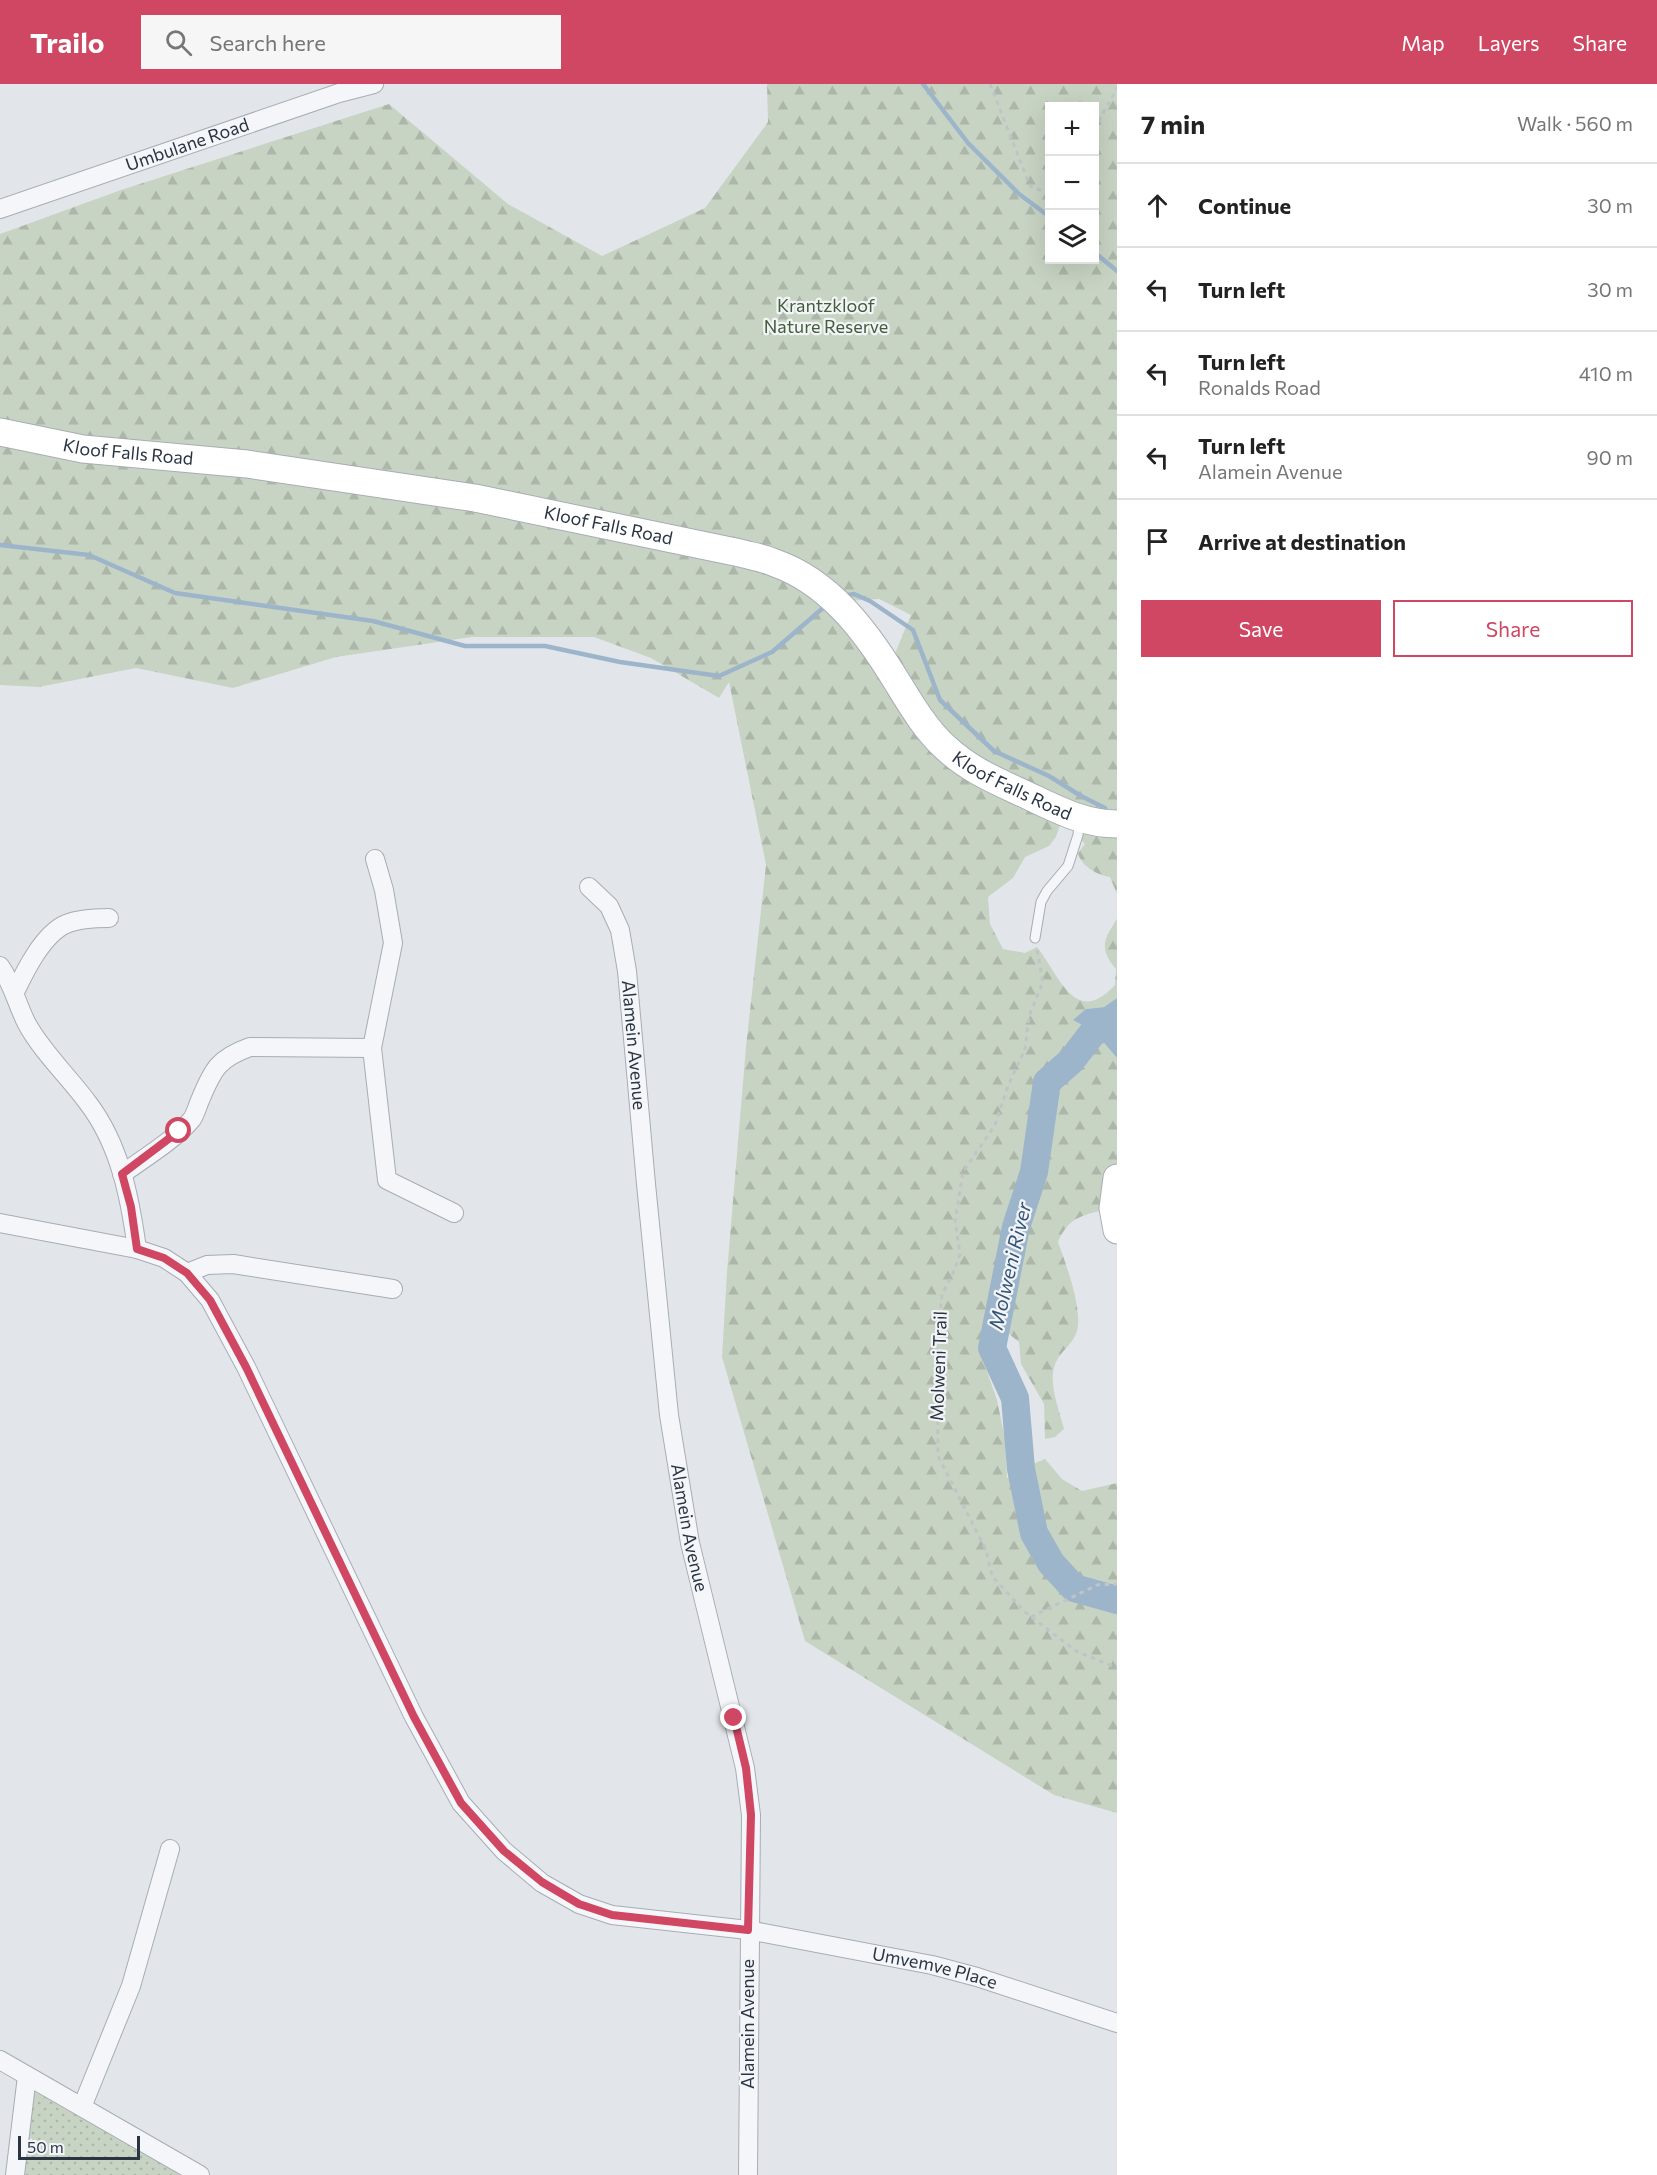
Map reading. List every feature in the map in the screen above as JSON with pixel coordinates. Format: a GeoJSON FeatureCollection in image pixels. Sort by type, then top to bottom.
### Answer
{"type":"FeatureCollection","features":[{"type":"Feature","properties":{"kind":"main road","name":"Kloof Falls Road"},"geometry":{"type":"LineString","coordinates":[[0,432],[83,449],[247,464],[475,498],[740,553],[776,563],[806,579],[835,600],[856,622],[874,644],[929,728],[944,746],[965,765],[1003,784],[1104,823]]}},
{"type":"Feature","properties":{"kind":"main road"},"geometry":{"type":"LineString","coordinates":[[1117,1178],[1113,1208],[1117,1230]]}},
{"type":"Feature","properties":{"kind":"street","name":"Umbulane Road"},"geometry":{"type":"LineString","coordinates":[[0,209],[339,93],[374,84]]}},
{"type":"Feature","properties":{"kind":"street"},"geometry":{"type":"LineString","coordinates":[[375,859],[384,890],[393,943],[372,1048],[387,1180],[454,1213]]}},
{"type":"Feature","properties":{"kind":"street","name":"Alamein Avenue"},"geometry":{"type":"LineString","coordinates":[[589,887],[609,906],[620,930],[627,971],[669,1415],[690,1543],[746,1768],[751,1815],[748,1930],[748,2175]]}},
{"type":"Feature","properties":{"kind":"street"},"geometry":{"type":"LineString","coordinates":[[15,992],[24,973],[51,935],[66,924],[92,918],[108,918]]}},
{"type":"Feature","properties":{"kind":"street"},"geometry":{"type":"LineString","coordinates":[[0,966],[15,992],[27,1023],[90,1105],[108,1137],[131,1207],[137,1249]]}},
{"type":"Feature","properties":{"kind":"street"},"geometry":{"type":"LineString","coordinates":[[122,1174],[193,1118],[211,1074],[219,1062],[233,1053],[250,1047],[372,1048]]}},
{"type":"Feature","properties":{"kind":"street","name":"Umvemve Place"},"geometry":{"type":"LineString","coordinates":[[0,1223],[137,1249],[164,1258],[187,1273],[210,1300],[246,1367],[414,1717],[461,1803],[504,1851],[542,1882],[579,1904],[612,1915],[748,1930],[961,1972],[1117,2023]]}},
{"type":"Feature","properties":{"kind":"street"},"geometry":{"type":"LineString","coordinates":[[187,1273],[207,1265],[233,1264],[393,1289]]}},
{"type":"Feature","properties":{"kind":"street"},"geometry":{"type":"LineString","coordinates":[[82,2107],[131,1986],[170,1849]]}},
{"type":"Feature","properties":{"kind":"street"},"geometry":{"type":"LineString","coordinates":[[0,2060],[200,2175]]}},
{"type":"Feature","properties":{"kind":"street"},"geometry":{"type":"LineString","coordinates":[[15,2175],[27,2076]]}},
{"type":"Feature","properties":{"kind":"lane"},"geometry":{"type":"LineString","coordinates":[[1035,938],[1041,902],[1047,891],[1068,866],[1078,835],[1104,823]]}},
{"type":"Feature","properties":{"kind":"path"},"geometry":{"type":"LineString","coordinates":[[990,84],[1030,186],[1045,192]]}},
{"type":"Feature","properties":{"kind":"path"},"geometry":{"type":"LineString","coordinates":[[1099,122],[1117,89]]}},
{"type":"Feature","properties":{"kind":"path","name":"Molweni Trail"},"geometry":{"type":"LineString","coordinates":[[1035,938],[1042,982],[1029,1016],[1025,1049],[1008,1086],[995,1125],[963,1172],[955,1221],[960,1254],[942,1294],[937,1347],[938,1456],[986,1550],[992,1576],[1031,1617],[1076,1651],[1117,1668]]}},
{"type":"Feature","properties":{"kind":"path"},"geometry":{"type":"LineString","coordinates":[[1031,1617],[1097,1585],[1117,1584]]}},
{"type":"Feature","properties":{"kind":"green space","name":"Krantzkloof Nature Reserve"},"geometry":{"type":"Polygon","coordinates":[[[767,84],[1117,84],[1117,894],[1110,877],[1095,872],[1082,862],[1078,853],[1085,844],[1061,822],[1056,837],[1049,846],[1025,857],[1013,878],[988,897],[990,924],[1003,949],[1025,953],[1037,947],[1061,983],[1079,1000],[1089,1001],[1101,997],[1115,985],[1116,969],[1107,956],[1105,944],[1117,919],[1117,998],[1104,1007],[1086,1009],[1094,1031],[1117,1058],[1117,1178],[1113,1208],[1080,1217],[1068,1226],[1058,1242],[1073,1287],[1078,1311],[1077,1331],[1058,1358],[1053,1378],[1064,1429],[1055,1437],[1045,1439],[1044,1404],[1021,1364],[1019,1342],[1003,1329],[990,1334],[978,1346],[997,1400],[1005,1439],[1007,1478],[1045,1459],[1062,1479],[1082,1491],[1117,1483],[1117,1813],[1054,1795],[805,1641],[722,1357],[746,1047],[766,865],[729,682],[719,698],[651,658],[594,637],[472,637],[336,657],[233,688],[136,668],[39,687],[0,685],[0,234],[121,190],[389,104],[508,204],[602,256],[705,208],[768,122],[767,84]],[[879,599],[848,601],[891,663],[911,615],[879,599]]]}},
{"type":"Feature","properties":{"kind":"green space"},"geometry":{"type":"Polygon","coordinates":[[[27,2086],[183,2175],[11,2175],[27,2086]]]}},
{"type":"Feature","properties":{"kind":"water"},"geometry":{"type":"Polygon","coordinates":[[[1117,998],[1117,1058],[1094,1031],[1073,1020],[1086,1009],[1104,1007],[1117,998]]]}},
{"type":"Feature","properties":{"kind":"waterway"},"geometry":{"type":"LineString","coordinates":[[923,84],[968,143],[1019,194],[1045,213]]}},
{"type":"Feature","properties":{"kind":"waterway"},"geometry":{"type":"LineString","coordinates":[[1099,256],[1117,271]]}},
{"type":"Feature","properties":{"kind":"waterway"},"geometry":{"type":"LineString","coordinates":[[0,545],[89,555],[175,593],[373,621],[465,646],[545,646],[620,662],[719,676],[772,652],[823,608]]}},
{"type":"Feature","properties":{"kind":"waterway"},"geometry":{"type":"LineString","coordinates":[[843,596],[854,594],[870,601],[913,630],[940,700],[994,751],[1049,776],[1105,808],[1107,813]]}},
{"type":"Feature","properties":{"kind":"waterway","name":"Molweni River"},"geometry":{"type":"LineString","coordinates":[[1117,1026],[1094,1031],[1071,1061],[1047,1082],[1034,1172],[1016,1227],[992,1348],[1015,1398],[1021,1469],[1034,1533],[1051,1563],[1074,1588],[1117,1600]]}},
{"type":"Feature","properties":{"kind":"route"},"geometry":{"type":"LineString","coordinates":[[179,1131],[122,1174],[131,1207],[137,1249],[164,1258],[187,1273],[210,1300],[246,1367],[438,1764],[461,1803],[504,1851],[542,1882],[579,1904],[612,1915],[748,1930],[751,1815],[746,1768],[734,1718]]}}]}
